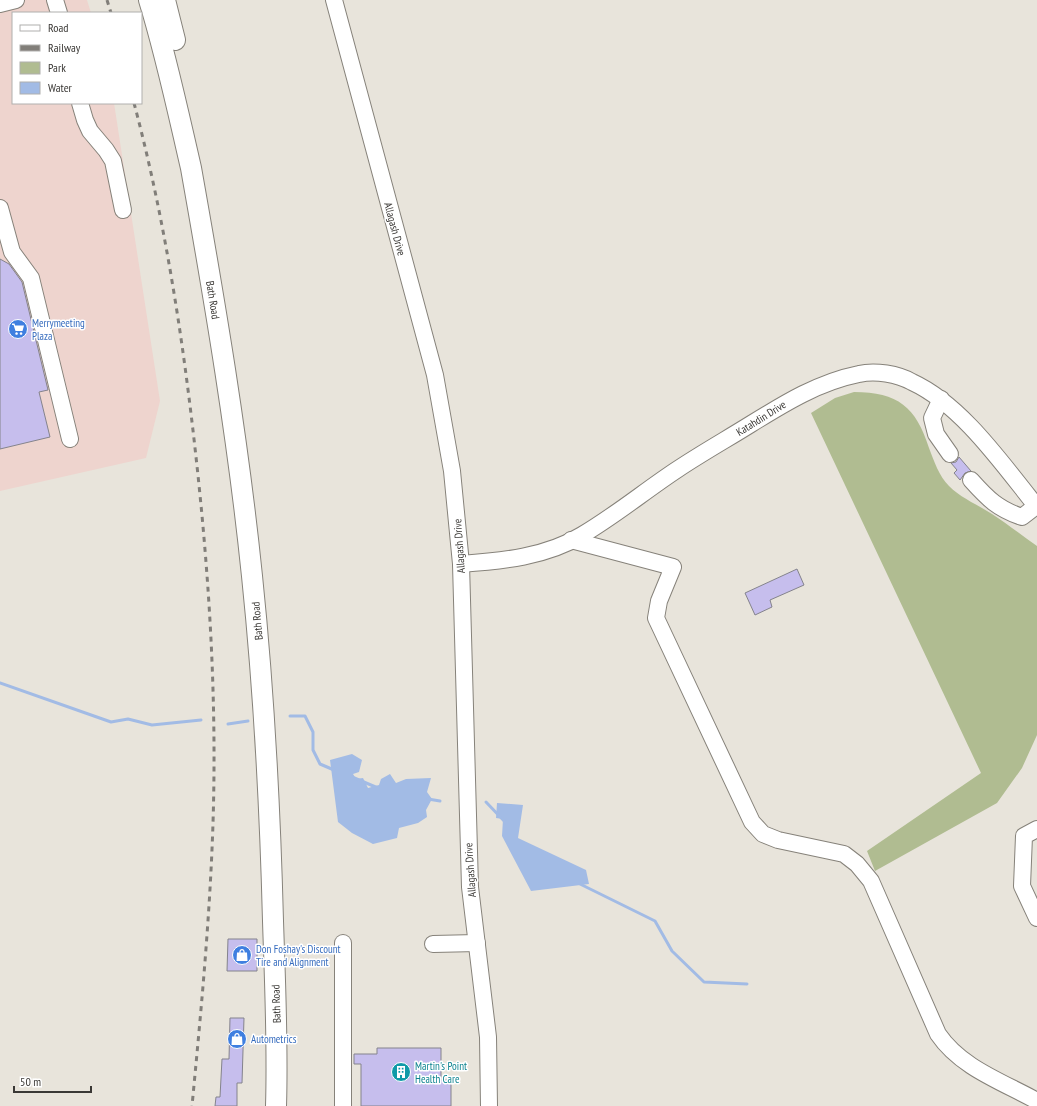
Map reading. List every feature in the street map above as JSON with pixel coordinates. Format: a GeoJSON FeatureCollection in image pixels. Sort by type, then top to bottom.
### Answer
{"type":"FeatureCollection","features":[{"type":"Feature","properties":{"kind":"main road","name":"Bath Road"},"geometry":{"type":"LineString","coordinates":[[149,0],[157,23],[179,122],[186,141],[241,484],[261,665],[271,846],[276,1028],[276,1106]]}},
{"type":"Feature","properties":{"kind":"main road","name":"Bath Road"},"geometry":{"type":"LineString","coordinates":[[165,0],[175,43],[181,79],[189,133],[186,141]]}},
{"type":"Feature","properties":{"kind":"street"},"geometry":{"type":"LineString","coordinates":[[0,4],[16,0]]}},
{"type":"Feature","properties":{"kind":"street"},"geometry":{"type":"LineString","coordinates":[[55,0],[58,12]]}},
{"type":"Feature","properties":{"kind":"street","name":"Allagash Drive"},"geometry":{"type":"LineString","coordinates":[[334,0],[434,375],[452,471],[461,564],[467,826],[470,887],[488,1037],[489,1106]]}},
{"type":"Feature","properties":{"kind":"street"},"geometry":{"type":"LineString","coordinates":[[80,104],[90,131],[113,161],[123,210]]}},
{"type":"Feature","properties":{"kind":"street"},"geometry":{"type":"LineString","coordinates":[[0,208],[12,252],[31,278],[70,440]]}},
{"type":"Feature","properties":{"kind":"street","name":"Katahdin Drive"},"geometry":{"type":"LineString","coordinates":[[461,564],[496,562],[544,552],[582,535],[680,468],[791,399],[830,381],[861,373],[885,374],[911,381],[941,399],[988,448],[1037,506]]}},
{"type":"Feature","properties":{"kind":"street"},"geometry":{"type":"LineString","coordinates":[[941,399],[932,418],[936,434],[950,454]]}},
{"type":"Feature","properties":{"kind":"street"},"geometry":{"type":"LineString","coordinates":[[971,480],[993,503],[1011,513],[1022,517],[1037,506]]}},
{"type":"Feature","properties":{"kind":"street"},"geometry":{"type":"LineString","coordinates":[[571,540],[673,567],[659,601],[656,618],[752,822],[763,834],[778,840],[844,854],[857,864],[870,881],[938,1034],[946,1046],[978,1070],[1037,1101]]}},
{"type":"Feature","properties":{"kind":"street"},"geometry":{"type":"LineString","coordinates":[[1037,829],[1024,836],[1022,886],[1037,918]]}},
{"type":"Feature","properties":{"kind":"street"},"geometry":{"type":"LineString","coordinates":[[343,943],[343,1106]]}},
{"type":"Feature","properties":{"kind":"street"},"geometry":{"type":"LineString","coordinates":[[433,944],[477,943]]}},
{"type":"Feature","properties":{"kind":"shaded area","name":"Merrymeeting Plaza"},"geometry":{"type":"Polygon","coordinates":[[[0,0],[87,0],[91,12],[12,12],[12,104],[114,104],[160,401],[146,458],[0,491],[0,0]]]}},
{"type":"Feature","properties":{"kind":"green space"},"geometry":{"type":"Polygon","coordinates":[[[854,392],[882,395],[894,399],[903,405],[911,412],[918,422],[937,468],[942,478],[949,486],[964,498],[998,518],[1037,546],[1037,735],[1022,768],[997,803],[875,871],[867,851],[981,773],[811,413],[835,398],[854,392]]]}},
{"type":"Feature","properties":{"kind":"water"},"geometry":{"type":"Polygon","coordinates":[[[352,754],[362,760],[359,772],[353,774],[356,779],[363,778],[368,788],[379,785],[381,779],[390,774],[396,783],[406,779],[431,778],[427,792],[432,799],[426,810],[427,817],[418,823],[399,828],[397,838],[373,844],[352,833],[338,822],[330,760],[352,754]]]}},
{"type":"Feature","properties":{"kind":"water"},"geometry":{"type":"Polygon","coordinates":[[[497,803],[523,805],[518,838],[586,870],[589,884],[531,891],[502,836],[503,819],[496,818],[497,803]]]}},
{"type":"Feature","properties":{"kind":"building","name":"Merrymeeting Plaza"},"geometry":{"type":"Polygon","coordinates":[[[0,259],[9,264],[22,282],[48,390],[39,392],[50,437],[0,449],[0,259]]]}},
{"type":"Feature","properties":{"kind":"building"},"geometry":{"type":"Polygon","coordinates":[[[959,457],[971,471],[965,473],[960,480],[954,473],[957,470],[951,463],[956,462],[959,457]]]}},
{"type":"Feature","properties":{"kind":"building"},"geometry":{"type":"Polygon","coordinates":[[[797,569],[804,585],[770,600],[772,607],[755,615],[745,593],[797,569]]]}},
{"type":"Feature","properties":{"kind":"building","name":"Don Foshay's Discount Tire and Alignment"},"geometry":{"type":"Polygon","coordinates":[[[228,939],[257,939],[257,971],[227,971],[228,939]]]}},
{"type":"Feature","properties":{"kind":"building","name":"Autometrics"},"geometry":{"type":"Polygon","coordinates":[[[230,1018],[244,1018],[242,1083],[237,1083],[237,1106],[215,1106],[216,1097],[220,1097],[222,1059],[229,1059],[230,1018]]]}},
{"type":"Feature","properties":{"kind":"building","name":"Martin's Point Health Care"},"geometry":{"type":"Polygon","coordinates":[[[377,1048],[441,1048],[441,1080],[451,1080],[451,1106],[361,1106],[361,1064],[354,1064],[354,1054],[377,1054],[377,1048]]]}},
{"type":"Feature","properties":{"kind":"waterway"},"geometry":{"type":"LineString","coordinates":[[0,683],[111,722],[128,719],[152,725],[201,720]]}},
{"type":"Feature","properties":{"kind":"waterway"},"geometry":{"type":"LineString","coordinates":[[290,716],[305,716],[313,732],[313,750],[320,764],[334,770]]}},
{"type":"Feature","properties":{"kind":"waterway"},"geometry":{"type":"LineString","coordinates":[[228,724],[248,721]]}},
{"type":"Feature","properties":{"kind":"waterway"},"geometry":{"type":"LineString","coordinates":[[352,777],[378,788]]}},
{"type":"Feature","properties":{"kind":"waterway"},"geometry":{"type":"LineString","coordinates":[[428,799],[440,801]]}},
{"type":"Feature","properties":{"kind":"waterway"},"geometry":{"type":"LineString","coordinates":[[486,802],[506,823]]}},
{"type":"Feature","properties":{"kind":"waterway"},"geometry":{"type":"LineString","coordinates":[[580,884],[655,921],[672,951],[704,982],[747,984]]}},
{"type":"Feature","properties":{"kind":"railway"},"geometry":{"type":"LineString","coordinates":[[107,0],[111,12]]}},
{"type":"Feature","properties":{"kind":"railway"},"geometry":{"type":"LineString","coordinates":[[134,104],[145,146],[163,231],[178,318],[200,495],[211,635],[214,729],[212,858],[205,964],[192,1106]]}},
{"type":"Feature","properties":{"kind":"place","name":"Merrymeeting Plaza"},"geometry":{"type":"Point","coordinates":[18,329]}},
{"type":"Feature","properties":{"kind":"place","name":"Don Foshay's Discount Tire and Alignment"},"geometry":{"type":"Point","coordinates":[242,955]}},
{"type":"Feature","properties":{"kind":"place","name":"Autometrics"},"geometry":{"type":"Point","coordinates":[237,1039]}},
{"type":"Feature","properties":{"kind":"place","name":"Martin's Point Health Care"},"geometry":{"type":"Point","coordinates":[401,1072]}}]}
